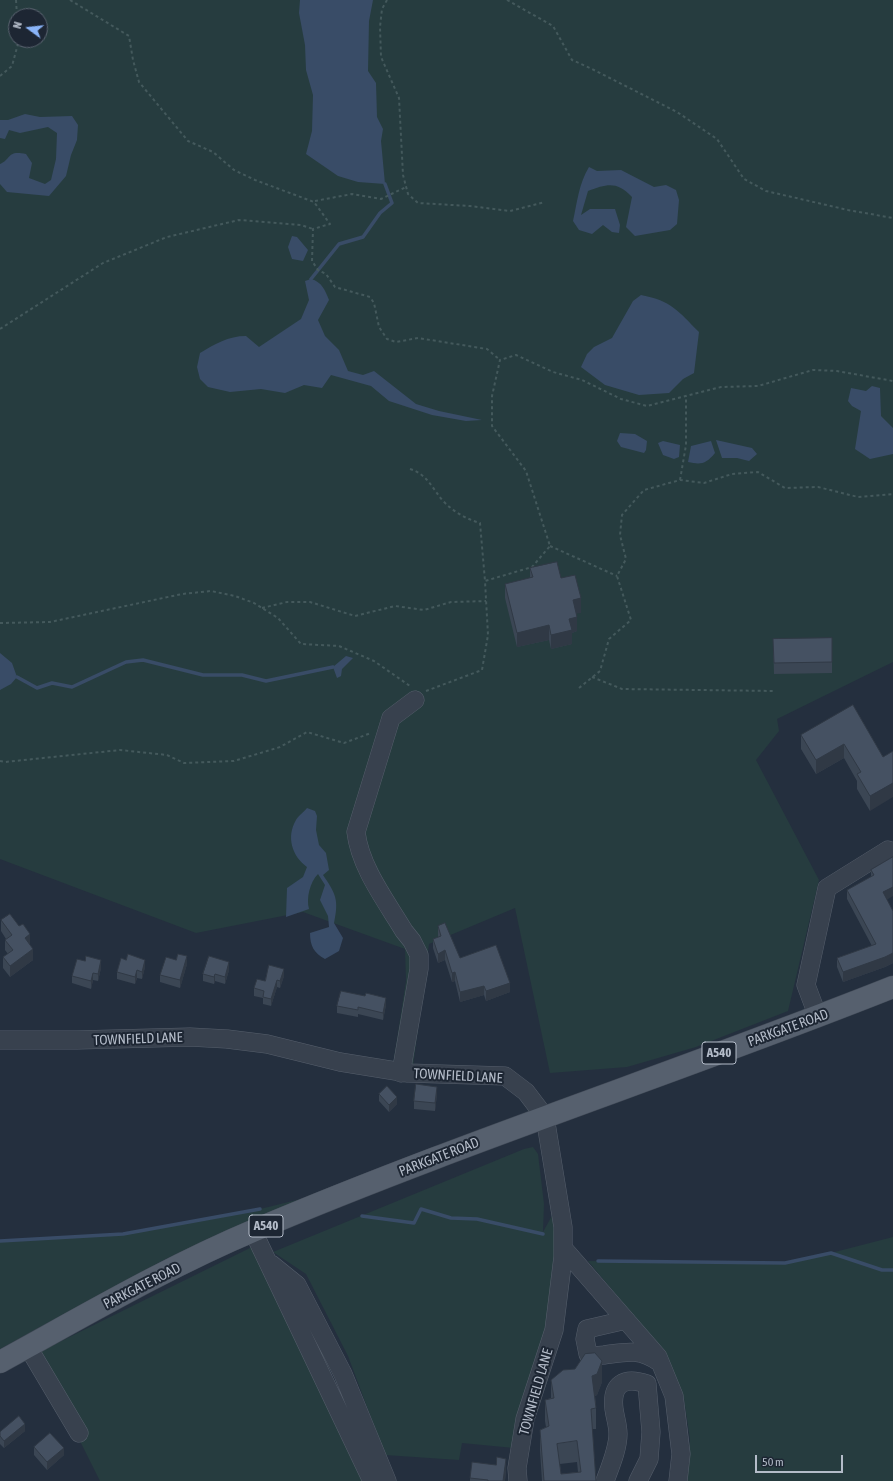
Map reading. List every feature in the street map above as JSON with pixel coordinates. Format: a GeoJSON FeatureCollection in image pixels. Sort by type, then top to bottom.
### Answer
{"type":"FeatureCollection","features":[{"type":"Feature","properties":{"kind":"main road","name":"PARKGATE ROAD"},"geometry":{"type":"LineString","coordinates":[[0,1362],[139,1286],[253,1231],[448,1153],[818,1017],[893,987]]}},
{"type":"Feature","properties":{"kind":"street"},"geometry":{"type":"LineString","coordinates":[[401,1072],[412,1016],[419,969],[419,955],[412,941],[404,931],[363,862],[358,847],[356,832],[391,718],[415,694]]}},
{"type":"Feature","properties":{"kind":"street"},"geometry":{"type":"LineString","coordinates":[[818,1017],[806,985],[827,888],[888,850],[893,852]]}},
{"type":"Feature","properties":{"kind":"street","name":"TOWNFIELD LANE"},"geometry":{"type":"LineString","coordinates":[[1,1041],[190,1037],[227,1039],[267,1044],[340,1062],[401,1072],[505,1076],[526,1092],[545,1117],[563,1227],[563,1248],[554,1330],[525,1419],[517,1474]]}},
{"type":"Feature","properties":{"kind":"street"},"geometry":{"type":"LineString","coordinates":[[253,1231],[372,1481]]}},
{"type":"Feature","properties":{"kind":"street"},"geometry":{"type":"LineString","coordinates":[[563,1248],[658,1357],[674,1396],[681,1454],[678,1481]]}},
{"type":"Feature","properties":{"kind":"street"},"geometry":{"type":"LineString","coordinates":[[267,1261],[297,1286],[343,1374],[387,1481]]}},
{"type":"Feature","properties":{"kind":"street"},"geometry":{"type":"LineString","coordinates":[[626,1320],[587,1329],[585,1339],[588,1354],[594,1356],[640,1352],[649,1355],[661,1364]]}},
{"type":"Feature","properties":{"kind":"street"},"geometry":{"type":"LineString","coordinates":[[28,1347],[79,1433]]}},
{"type":"Feature","properties":{"kind":"street"},"geometry":{"type":"LineString","coordinates":[[605,1481],[618,1434],[614,1397],[617,1387],[622,1382],[632,1380],[647,1384],[651,1432],[649,1458],[638,1481]]}},
{"type":"Feature","properties":{"kind":"path"},"geometry":{"type":"LineString","coordinates":[[70,0],[129,36],[133,60],[140,82],[188,141],[214,152],[234,170],[255,180],[314,202],[352,194],[380,199],[406,187]]}},
{"type":"Feature","properties":{"kind":"path"},"geometry":{"type":"LineString","coordinates":[[387,0],[382,9],[380,27],[381,57],[399,98],[403,175],[408,194],[418,203],[470,206],[510,211],[545,202]]}},
{"type":"Feature","properties":{"kind":"path"},"geometry":{"type":"LineString","coordinates":[[507,0],[553,26],[572,60],[677,112],[716,139],[744,179],[766,191],[848,210],[893,218]]}},
{"type":"Feature","properties":{"kind":"path"},"geometry":{"type":"LineString","coordinates":[[0,76],[12,66],[17,48]]}},
{"type":"Feature","properties":{"kind":"path"},"geometry":{"type":"LineString","coordinates":[[0,329],[103,263],[167,237],[239,220],[301,225],[313,229],[330,224],[314,202]]}},
{"type":"Feature","properties":{"kind":"path"},"geometry":{"type":"LineString","coordinates":[[313,229],[312,261],[318,270],[326,274],[335,288],[370,297],[374,304],[379,327],[387,339],[396,342],[418,338],[487,349],[500,360]]}},
{"type":"Feature","properties":{"kind":"path"},"geometry":{"type":"LineString","coordinates":[[500,360],[516,355],[553,372],[582,380],[621,399],[647,406],[721,387],[758,386],[813,370],[837,370],[893,381]]}},
{"type":"Feature","properties":{"kind":"path"},"geometry":{"type":"LineString","coordinates":[[500,360],[492,396],[492,426],[526,471],[550,546],[617,576]]}},
{"type":"Feature","properties":{"kind":"path"},"geometry":{"type":"LineString","coordinates":[[680,480],[686,445],[686,395]]}},
{"type":"Feature","properties":{"kind":"path"},"geometry":{"type":"LineString","coordinates":[[0,623],[50,622],[182,594],[211,591],[236,596],[262,608],[278,618],[301,644],[340,646],[374,661],[415,694],[482,670],[488,635],[480,523],[464,518],[443,501],[430,481],[417,471],[410,469]]}},
{"type":"Feature","properties":{"kind":"path"},"geometry":{"type":"LineString","coordinates":[[579,688],[600,671],[609,639],[631,620],[617,576],[626,559],[620,535],[622,515],[644,490],[680,480],[704,483],[732,474],[758,472],[785,488],[818,487],[858,498],[893,494]]}},
{"type":"Feature","properties":{"kind":"path"},"geometry":{"type":"LineString","coordinates":[[485,582],[532,567],[550,546]]}},
{"type":"Feature","properties":{"kind":"path"},"geometry":{"type":"LineString","coordinates":[[262,608],[287,602],[310,602],[355,616],[395,606],[424,610],[451,602],[486,601]]}},
{"type":"Feature","properties":{"kind":"path"},"geometry":{"type":"LineString","coordinates":[[592,677],[622,689],[775,691]]}},
{"type":"Feature","properties":{"kind":"path"},"geometry":{"type":"LineString","coordinates":[[0,761],[4,762],[120,750],[167,755],[184,763],[234,761],[280,747],[307,732],[344,743],[379,729],[387,731]]}},
{"type":"Feature","properties":{"kind":"green space"},"geometry":{"type":"Polygon","coordinates":[[[0,0],[893,0],[893,662],[777,719],[779,731],[756,760],[819,880],[788,1011],[696,1047],[627,1067],[550,1073],[515,908],[429,944],[412,1074],[392,1071],[406,981],[405,949],[303,912],[196,933],[0,859],[0,0]]]}},
{"type":"Feature","properties":{"kind":"green space"},"geometry":{"type":"Polygon","coordinates":[[[533,1147],[538,1154],[544,1204],[543,1232],[553,1214],[555,1249],[548,1322],[514,1448],[462,1443],[459,1460],[385,1455],[348,1356],[306,1274],[273,1252],[524,1149],[533,1147]]]}},
{"type":"Feature","properties":{"kind":"green space"},"geometry":{"type":"Polygon","coordinates":[[[305,1198],[261,1216],[164,1260],[0,1349],[0,1241],[123,1234],[260,1209],[305,1198]]]}},
{"type":"Feature","properties":{"kind":"green space"},"geometry":{"type":"Polygon","coordinates":[[[893,1237],[893,1481],[687,1481],[690,1439],[684,1399],[667,1356],[588,1261],[785,1263],[893,1237]]]}},
{"type":"Feature","properties":{"kind":"green space"},"geometry":{"type":"Polygon","coordinates":[[[252,1247],[362,1481],[100,1481],[73,1427],[29,1357],[252,1247]]]}},
{"type":"Feature","properties":{"kind":"water"},"geometry":{"type":"Polygon","coordinates":[[[300,0],[373,0],[369,21],[368,71],[376,83],[377,117],[383,129],[381,141],[385,184],[358,182],[338,176],[306,154],[312,131],[313,95],[306,70],[305,45],[299,13],[300,0]]]}},
{"type":"Feature","properties":{"kind":"water"},"geometry":{"type":"Polygon","coordinates":[[[25,114],[40,117],[72,116],[78,125],[77,140],[71,155],[66,176],[49,196],[7,192],[0,184],[0,164],[15,153],[26,154],[32,163],[29,178],[45,184],[51,180],[56,159],[57,133],[48,127],[20,133],[9,130],[5,139],[0,138],[0,120],[8,120],[25,114]]]}},
{"type":"Feature","properties":{"kind":"water"},"geometry":{"type":"Polygon","coordinates":[[[589,167],[597,171],[621,170],[654,187],[666,185],[676,190],[679,200],[677,224],[670,230],[635,236],[626,227],[632,197],[621,188],[612,185],[588,191],[581,215],[590,209],[615,209],[620,225],[619,233],[612,232],[603,225],[592,234],[579,230],[573,221],[581,186],[589,167]]]}},
{"type":"Feature","properties":{"kind":"water"},"geometry":{"type":"Polygon","coordinates":[[[292,236],[297,237],[308,250],[303,261],[292,259],[288,247],[292,236]]]}},
{"type":"Feature","properties":{"kind":"water"},"geometry":{"type":"Polygon","coordinates":[[[311,279],[320,284],[329,300],[318,320],[325,336],[339,350],[348,371],[363,375],[374,371],[416,404],[439,411],[482,420],[466,421],[432,415],[389,401],[371,386],[331,375],[322,388],[304,385],[285,393],[261,389],[230,392],[208,387],[200,379],[197,367],[200,353],[227,339],[239,336],[246,336],[259,347],[301,319],[309,300],[305,281],[311,279]]]}},
{"type":"Feature","properties":{"kind":"water"},"geometry":{"type":"Polygon","coordinates":[[[641,295],[660,300],[674,308],[699,332],[694,373],[683,379],[669,393],[639,395],[605,385],[581,367],[587,354],[594,347],[612,338],[633,301],[641,295]]]}},
{"type":"Feature","properties":{"kind":"water"},"geometry":{"type":"Polygon","coordinates":[[[872,386],[880,388],[881,416],[893,428],[893,454],[870,459],[855,449],[861,411],[852,406],[848,401],[851,388],[866,391],[872,386]]]}},
{"type":"Feature","properties":{"kind":"water"},"geometry":{"type":"Polygon","coordinates":[[[620,433],[635,434],[647,441],[646,450],[644,453],[621,447],[617,441],[620,433]]]}},
{"type":"Feature","properties":{"kind":"water"},"geometry":{"type":"Polygon","coordinates":[[[716,440],[752,448],[757,454],[749,461],[737,458],[722,458],[716,440]]]}},
{"type":"Feature","properties":{"kind":"water"},"geometry":{"type":"Polygon","coordinates":[[[663,441],[680,445],[679,457],[674,459],[663,455],[658,443],[663,441]]]}},
{"type":"Feature","properties":{"kind":"water"},"geometry":{"type":"Polygon","coordinates":[[[711,441],[715,453],[709,459],[703,463],[688,462],[691,446],[711,441]]]}},
{"type":"Feature","properties":{"kind":"water"},"geometry":{"type":"Polygon","coordinates":[[[0,653],[12,663],[17,677],[11,684],[0,690],[0,653]]]}},
{"type":"Feature","properties":{"kind":"water"},"geometry":{"type":"Polygon","coordinates":[[[346,656],[353,658],[342,669],[341,676],[337,678],[333,667],[346,656]]]}},
{"type":"Feature","properties":{"kind":"water"},"geometry":{"type":"Polygon","coordinates":[[[307,808],[315,811],[317,816],[316,830],[319,845],[326,853],[329,870],[323,875],[334,892],[336,908],[334,923],[343,938],[339,951],[325,959],[313,949],[310,938],[310,933],[329,927],[328,916],[320,900],[325,885],[318,874],[309,890],[309,909],[286,917],[287,888],[303,877],[307,867],[294,852],[291,833],[296,820],[307,808]]]}},
{"type":"Feature","properties":{"kind":"building"},"geometry":{"type":"Polygon","coordinates":[[[557,562],[561,578],[575,575],[581,598],[573,600],[577,617],[569,619],[572,630],[551,635],[549,625],[517,633],[505,584],[533,577],[530,568],[557,562]]]}},
{"type":"Feature","properties":{"kind":"building"},"geometry":{"type":"Polygon","coordinates":[[[832,638],[832,662],[774,663],[773,639],[832,638]]]}},
{"type":"Feature","properties":{"kind":"building"},"geometry":{"type":"Polygon","coordinates":[[[853,705],[883,757],[893,751],[893,783],[870,796],[857,774],[861,772],[844,744],[816,760],[801,735],[853,705]]]}},
{"type":"Feature","properties":{"kind":"building"},"geometry":{"type":"Polygon","coordinates":[[[893,857],[893,887],[883,892],[893,911],[893,953],[843,972],[837,958],[876,944],[847,890],[874,875],[871,870],[893,857]]]}},
{"type":"Feature","properties":{"kind":"building"},"geometry":{"type":"Polygon","coordinates":[[[10,914],[19,926],[23,924],[30,934],[25,938],[33,949],[10,966],[3,957],[13,950],[5,940],[12,935],[1,920],[10,914]]]}},
{"type":"Feature","properties":{"kind":"building"},"geometry":{"type":"Polygon","coordinates":[[[445,923],[460,958],[496,945],[510,983],[486,991],[484,986],[460,992],[455,972],[452,973],[445,950],[438,954],[433,939],[441,936],[438,926],[445,923]]]}},
{"type":"Feature","properties":{"kind":"building"},"geometry":{"type":"Polygon","coordinates":[[[128,954],[145,960],[142,972],[137,970],[135,977],[117,972],[121,958],[126,960],[128,954]]]}},
{"type":"Feature","properties":{"kind":"building"},"geometry":{"type":"Polygon","coordinates":[[[178,954],[187,956],[180,980],[160,975],[166,957],[176,960],[178,954]]]}},
{"type":"Feature","properties":{"kind":"building"},"geometry":{"type":"Polygon","coordinates":[[[86,956],[101,960],[98,974],[93,973],[91,981],[72,976],[77,959],[85,961],[86,956]]]}},
{"type":"Feature","properties":{"kind":"building"},"geometry":{"type":"Polygon","coordinates":[[[209,956],[229,962],[225,977],[215,974],[214,977],[203,974],[209,956]]]}},
{"type":"Feature","properties":{"kind":"building"},"geometry":{"type":"Polygon","coordinates":[[[269,965],[284,969],[280,981],[277,980],[271,999],[263,997],[264,991],[254,988],[257,979],[265,981],[269,965]]]}},
{"type":"Feature","properties":{"kind":"building"},"geometry":{"type":"Polygon","coordinates":[[[341,991],[365,996],[366,993],[386,998],[383,1013],[358,1007],[358,1010],[337,1006],[341,991]]]}},
{"type":"Feature","properties":{"kind":"building"},"geometry":{"type":"Polygon","coordinates":[[[416,1084],[437,1087],[435,1103],[414,1101],[416,1084]]]}},
{"type":"Feature","properties":{"kind":"building"},"geometry":{"type":"Polygon","coordinates":[[[387,1086],[397,1097],[389,1105],[379,1094],[387,1086]]]}},
{"type":"Feature","properties":{"kind":"building"},"geometry":{"type":"Polygon","coordinates":[[[595,1353],[602,1361],[597,1374],[592,1376],[596,1408],[591,1409],[596,1481],[544,1481],[540,1430],[549,1426],[545,1400],[554,1398],[551,1380],[563,1370],[575,1369],[585,1354],[595,1353]],[[577,1441],[557,1444],[561,1474],[581,1472],[577,1441]]]}},
{"type":"Feature","properties":{"kind":"building"},"geometry":{"type":"Polygon","coordinates":[[[19,1416],[25,1424],[4,1441],[0,1436],[0,1432],[19,1416]]]}},
{"type":"Feature","properties":{"kind":"building"},"geometry":{"type":"Polygon","coordinates":[[[50,1433],[64,1448],[47,1462],[34,1447],[50,1433]]]}},
{"type":"Feature","properties":{"kind":"building"},"geometry":{"type":"Polygon","coordinates":[[[497,1457],[506,1459],[503,1481],[488,1481],[470,1478],[472,1462],[496,1465],[497,1457]]]}},
{"type":"Feature","properties":{"kind":"waterway"},"geometry":{"type":"LineString","coordinates":[[311,279],[339,244],[363,237],[380,213],[392,203],[385,184]]}},
{"type":"Feature","properties":{"kind":"waterway"},"geometry":{"type":"LineString","coordinates":[[17,677],[37,688],[52,683],[72,687],[126,662],[143,660],[203,675],[242,675],[266,681],[333,667]]}},
{"type":"Feature","properties":{"kind":"waterway"},"geometry":{"type":"LineString","coordinates":[[0,1241],[123,1234],[260,1209]]}},
{"type":"Feature","properties":{"kind":"waterway"},"geometry":{"type":"LineString","coordinates":[[362,1216],[414,1223],[421,1209],[451,1218],[477,1219],[543,1234]]}},
{"type":"Feature","properties":{"kind":"waterway"},"geometry":{"type":"LineString","coordinates":[[598,1261],[785,1263],[831,1253],[882,1270],[893,1270]]}}]}
